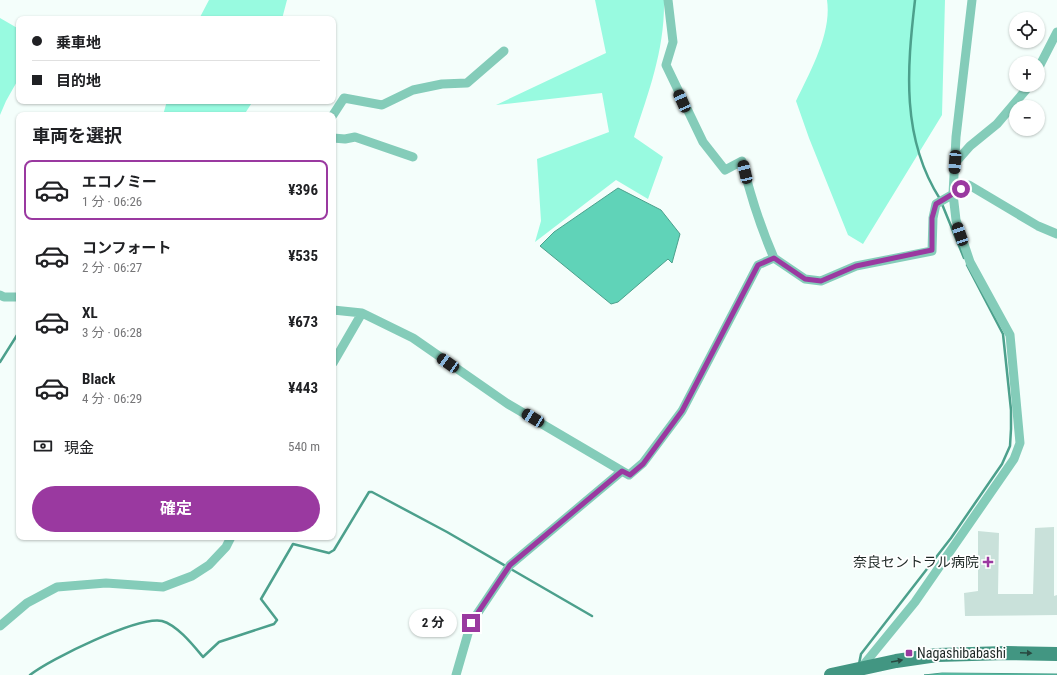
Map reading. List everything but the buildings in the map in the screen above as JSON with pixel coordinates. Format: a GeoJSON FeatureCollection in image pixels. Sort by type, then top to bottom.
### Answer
{"type":"FeatureCollection","features":[{"type":"Feature","properties":{"kind":"main road"},"geometry":{"type":"LineString","coordinates":[[833,675],[896,661],[937,655],[1007,653],[1057,654]]}},
{"type":"Feature","properties":{"kind":"street"},"geometry":{"type":"LineString","coordinates":[[668,0],[673,42],[666,65],[703,142],[725,170],[742,161],[747,183],[760,223],[774,258],[805,279],[821,281],[856,266],[932,250],[932,218],[936,204],[969,185],[1038,226],[1057,234]]}},
{"type":"Feature","properties":{"kind":"street"},"geometry":{"type":"LineString","coordinates":[[861,668],[915,602],[1014,459],[1020,443],[1010,335],[970,262],[956,220],[953,194],[956,137],[972,0]]}},
{"type":"Feature","properties":{"kind":"street"},"geometry":{"type":"LineString","coordinates":[[1045,56],[1057,32]]}},
{"type":"Feature","properties":{"kind":"street"},"geometry":{"type":"LineString","coordinates":[[335,112],[344,98],[382,105],[412,90],[442,84],[466,82],[504,52]]}},
{"type":"Feature","properties":{"kind":"street"},"geometry":{"type":"LineString","coordinates":[[955,162],[970,146],[997,124],[1024,92]]}},
{"type":"Feature","properties":{"kind":"street"},"geometry":{"type":"LineString","coordinates":[[336,138],[345,139],[355,137],[413,157]]}},
{"type":"Feature","properties":{"kind":"street"},"geometry":{"type":"LineString","coordinates":[[336,310],[362,313],[413,338],[508,404],[630,475],[643,464],[682,411],[758,265],[774,258]]}},
{"type":"Feature","properties":{"kind":"street"},"geometry":{"type":"LineString","coordinates":[[0,295],[4,297],[16,297]]}},
{"type":"Feature","properties":{"kind":"street"},"geometry":{"type":"LineString","coordinates":[[336,357],[362,313]]}},
{"type":"Feature","properties":{"kind":"street"},"geometry":{"type":"LineString","coordinates":[[456,675],[471,623],[510,565],[622,471]]}},
{"type":"Feature","properties":{"kind":"street"},"geometry":{"type":"LineString","coordinates":[[0,626],[27,603],[57,587],[106,583],[163,588],[192,576],[209,565],[229,540]]}},
{"type":"Feature","properties":{"kind":"shaded area"},"geometry":{"type":"Polygon","coordinates":[[[209,0],[287,0],[283,16],[201,16],[209,0]]]}},
{"type":"Feature","properties":{"kind":"shaded area"},"geometry":{"type":"Polygon","coordinates":[[[595,0],[664,0],[664,18],[659,53],[634,137],[663,157],[648,199],[616,180],[535,242],[541,221],[537,159],[609,132],[602,93],[496,105],[606,53],[595,0]]]}},
{"type":"Feature","properties":{"kind":"shaded area"},"geometry":{"type":"Polygon","coordinates":[[[827,0],[945,0],[942,115],[863,244],[848,235],[809,138],[796,101],[819,52],[823,39],[828,13],[827,0]]]}},
{"type":"Feature","properties":{"kind":"shaded area"},"geometry":{"type":"Polygon","coordinates":[[[0,18],[16,27],[16,83],[0,115],[0,18]]]}},
{"type":"Feature","properties":{"kind":"shaded area"},"geometry":{"type":"Polygon","coordinates":[[[166,104],[251,104],[246,112],[164,112],[166,104]]]}},
{"type":"Feature","properties":{"kind":"shaded area"},"geometry":{"type":"Polygon","coordinates":[[[618,188],[661,210],[680,234],[672,263],[668,259],[618,302],[611,304],[540,246],[554,232],[618,188]]]}},
{"type":"Feature","properties":{"kind":"shaded area"},"geometry":{"type":"Polygon","coordinates":[[[942,673],[1057,674],[1057,675],[924,675],[942,673]]]}},
{"type":"Feature","properties":{"kind":"waterway"},"geometry":{"type":"LineString","coordinates":[[915,0],[909,77],[913,127],[927,176],[940,199]]}},
{"type":"Feature","properties":{"kind":"waterway"},"geometry":{"type":"LineString","coordinates":[[942,204],[964,258]]}},
{"type":"Feature","properties":{"kind":"waterway"},"geometry":{"type":"LineString","coordinates":[[859,664],[861,654],[951,538],[1002,464],[1010,446],[1011,410],[1003,334],[967,265]]}},
{"type":"Feature","properties":{"kind":"waterway"},"geometry":{"type":"LineString","coordinates":[[0,362],[16,337]]}},
{"type":"Feature","properties":{"kind":"waterway"},"geometry":{"type":"LineString","coordinates":[[30,675],[56,659],[94,640],[134,625],[150,621],[162,621],[168,623],[184,636],[203,657],[219,642],[274,624],[277,620],[261,599],[293,544],[329,553],[334,550],[369,492],[372,492],[447,532],[592,616]]}},
{"type":"Feature","properties":{"kind":"place","name":"奈良セントラル病院"},"geometry":{"type":"Point","coordinates":[988,562]}},
{"type":"Feature","properties":{"kind":"place","name":"Nagashibabashi"},"geometry":{"type":"Point","coordinates":[909,653]}},
{"type":"Feature","properties":{"kind":"route"},"geometry":{"type":"LineString","coordinates":[[471,623],[510,565],[622,471],[630,475],[643,464],[682,411],[758,265],[774,258],[805,279],[821,281],[856,266],[932,250],[932,218],[936,204],[961,189]]}}]}
